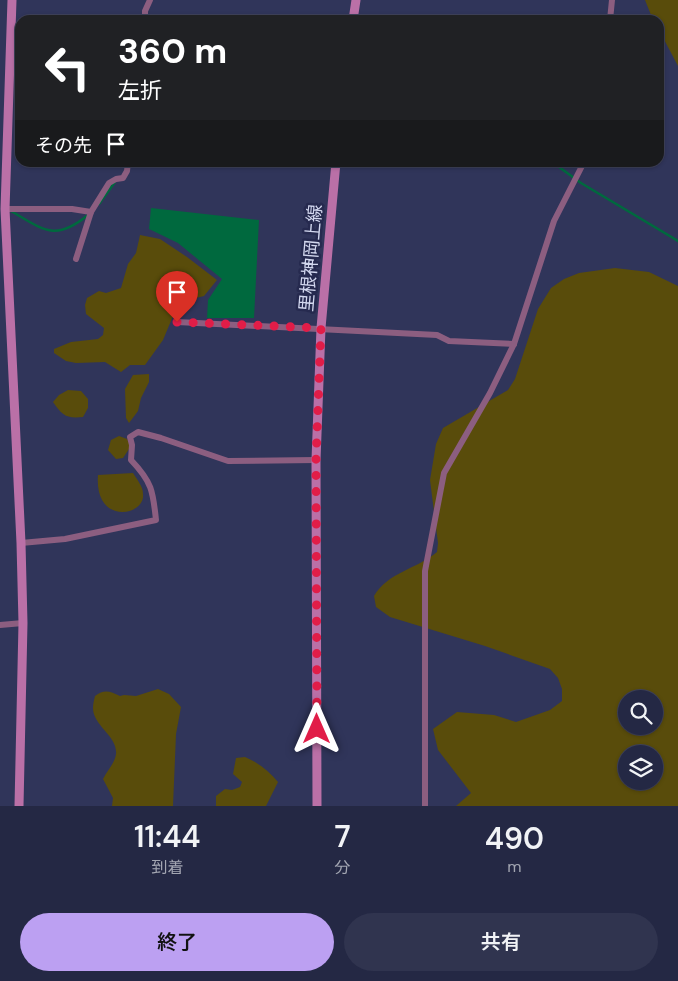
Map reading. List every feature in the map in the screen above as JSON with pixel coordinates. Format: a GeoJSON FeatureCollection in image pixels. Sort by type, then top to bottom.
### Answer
{"type":"FeatureCollection","features":[{"type":"Feature","properties":{"kind":"street"},"geometry":{"type":"LineString","coordinates":[[12,0],[3,236],[21,543],[23,623],[19,806]]}},
{"type":"Feature","properties":{"kind":"street"},"geometry":{"type":"LineString","coordinates":[[145,15],[150,0]]}},
{"type":"Feature","properties":{"kind":"street"},"geometry":{"type":"LineString","coordinates":[[354,15],[356,0]]}},
{"type":"Feature","properties":{"kind":"street"},"geometry":{"type":"LineString","coordinates":[[610,15],[612,0]]}},
{"type":"Feature","properties":{"kind":"street"},"geometry":{"type":"LineString","coordinates":[[76,259],[91,212],[109,183],[123,178],[127,167]]}},
{"type":"Feature","properties":{"kind":"street","name":"里根神岡上線"},"geometry":{"type":"LineString","coordinates":[[317,806],[316,460],[321,328],[336,167]]}},
{"type":"Feature","properties":{"kind":"street"},"geometry":{"type":"LineString","coordinates":[[425,806],[425,571],[444,473],[490,393],[514,344],[554,221],[581,167]]}},
{"type":"Feature","properties":{"kind":"street"},"geometry":{"type":"LineString","coordinates":[[5,209],[72,209],[91,212]]}},
{"type":"Feature","properties":{"kind":"street"},"geometry":{"type":"LineString","coordinates":[[177,322],[437,335],[449,341],[514,344]]}},
{"type":"Feature","properties":{"kind":"street"},"geometry":{"type":"LineString","coordinates":[[21,543],[66,539],[156,520],[152,490],[144,473],[131,460],[132,445],[130,437],[138,432],[228,461],[316,460]]}},
{"type":"Feature","properties":{"kind":"street"},"geometry":{"type":"LineString","coordinates":[[0,625],[23,623]]}},
{"type":"Feature","properties":{"kind":"shaded area"},"geometry":{"type":"Polygon","coordinates":[[[645,0],[678,0],[678,66],[664,39],[664,15],[651,15],[645,0]]]}},
{"type":"Feature","properties":{"kind":"shaded area"},"geometry":{"type":"Polygon","coordinates":[[[151,208],[259,220],[254,318],[207,318],[208,300],[222,279],[178,243],[149,229],[151,208]]]}},
{"type":"Feature","properties":{"kind":"shaded area"},"geometry":{"type":"Polygon","coordinates":[[[140,235],[160,239],[217,280],[204,296],[184,301],[173,316],[163,340],[145,365],[130,365],[121,372],[105,362],[76,363],[66,361],[54,353],[54,349],[71,342],[98,339],[103,335],[104,328],[86,314],[85,305],[87,298],[99,291],[106,293],[121,288],[128,264],[136,253],[140,235]]]}},
{"type":"Feature","properties":{"kind":"shaded area"},"geometry":{"type":"Polygon","coordinates":[[[615,268],[649,272],[678,286],[678,806],[456,806],[471,793],[438,750],[433,729],[457,712],[494,715],[516,722],[550,710],[562,701],[562,689],[558,678],[550,669],[485,646],[390,617],[376,607],[374,596],[387,581],[437,552],[438,543],[430,480],[436,444],[443,428],[508,390],[515,379],[538,309],[551,288],[564,279],[579,273],[615,268]]]}},
{"type":"Feature","properties":{"kind":"shaded area"},"geometry":{"type":"Polygon","coordinates":[[[149,374],[149,382],[141,398],[138,411],[129,423],[126,418],[125,389],[133,375],[149,374]]]}},
{"type":"Feature","properties":{"kind":"shaded area"},"geometry":{"type":"Polygon","coordinates":[[[68,390],[81,391],[88,399],[88,408],[83,417],[68,417],[53,402],[59,395],[68,390]]]}},
{"type":"Feature","properties":{"kind":"shaded area"},"geometry":{"type":"Polygon","coordinates":[[[119,436],[127,439],[131,446],[123,458],[116,459],[108,450],[111,440],[119,436]]]}},
{"type":"Feature","properties":{"kind":"shaded area"},"geometry":{"type":"Polygon","coordinates":[[[133,473],[142,488],[142,502],[129,511],[120,512],[111,509],[104,503],[99,491],[98,475],[133,473]]]}},
{"type":"Feature","properties":{"kind":"shaded area"},"geometry":{"type":"Polygon","coordinates":[[[158,689],[169,694],[181,707],[176,734],[173,806],[112,806],[113,798],[103,779],[114,761],[116,748],[94,714],[95,696],[101,692],[107,692],[120,696],[136,696],[158,689]]]}},
{"type":"Feature","properties":{"kind":"shaded area"},"geometry":{"type":"Polygon","coordinates":[[[245,757],[271,774],[278,782],[266,806],[216,806],[216,796],[225,789],[232,790],[240,787],[242,782],[233,774],[236,758],[245,757]]]}},
{"type":"Feature","properties":{"kind":"waterway"},"geometry":{"type":"LineString","coordinates":[[559,167],[581,183],[678,241]]}},
{"type":"Feature","properties":{"kind":"waterway"},"geometry":{"type":"LineString","coordinates":[[99,204],[115,182]]}},
{"type":"Feature","properties":{"kind":"waterway"},"geometry":{"type":"LineString","coordinates":[[11,211],[41,228],[58,231],[77,223],[88,215]]}},
{"type":"Feature","properties":{"kind":"route"},"geometry":{"type":"LineString","coordinates":[[177,322],[321,328],[316,460],[317,729]]}}]}
